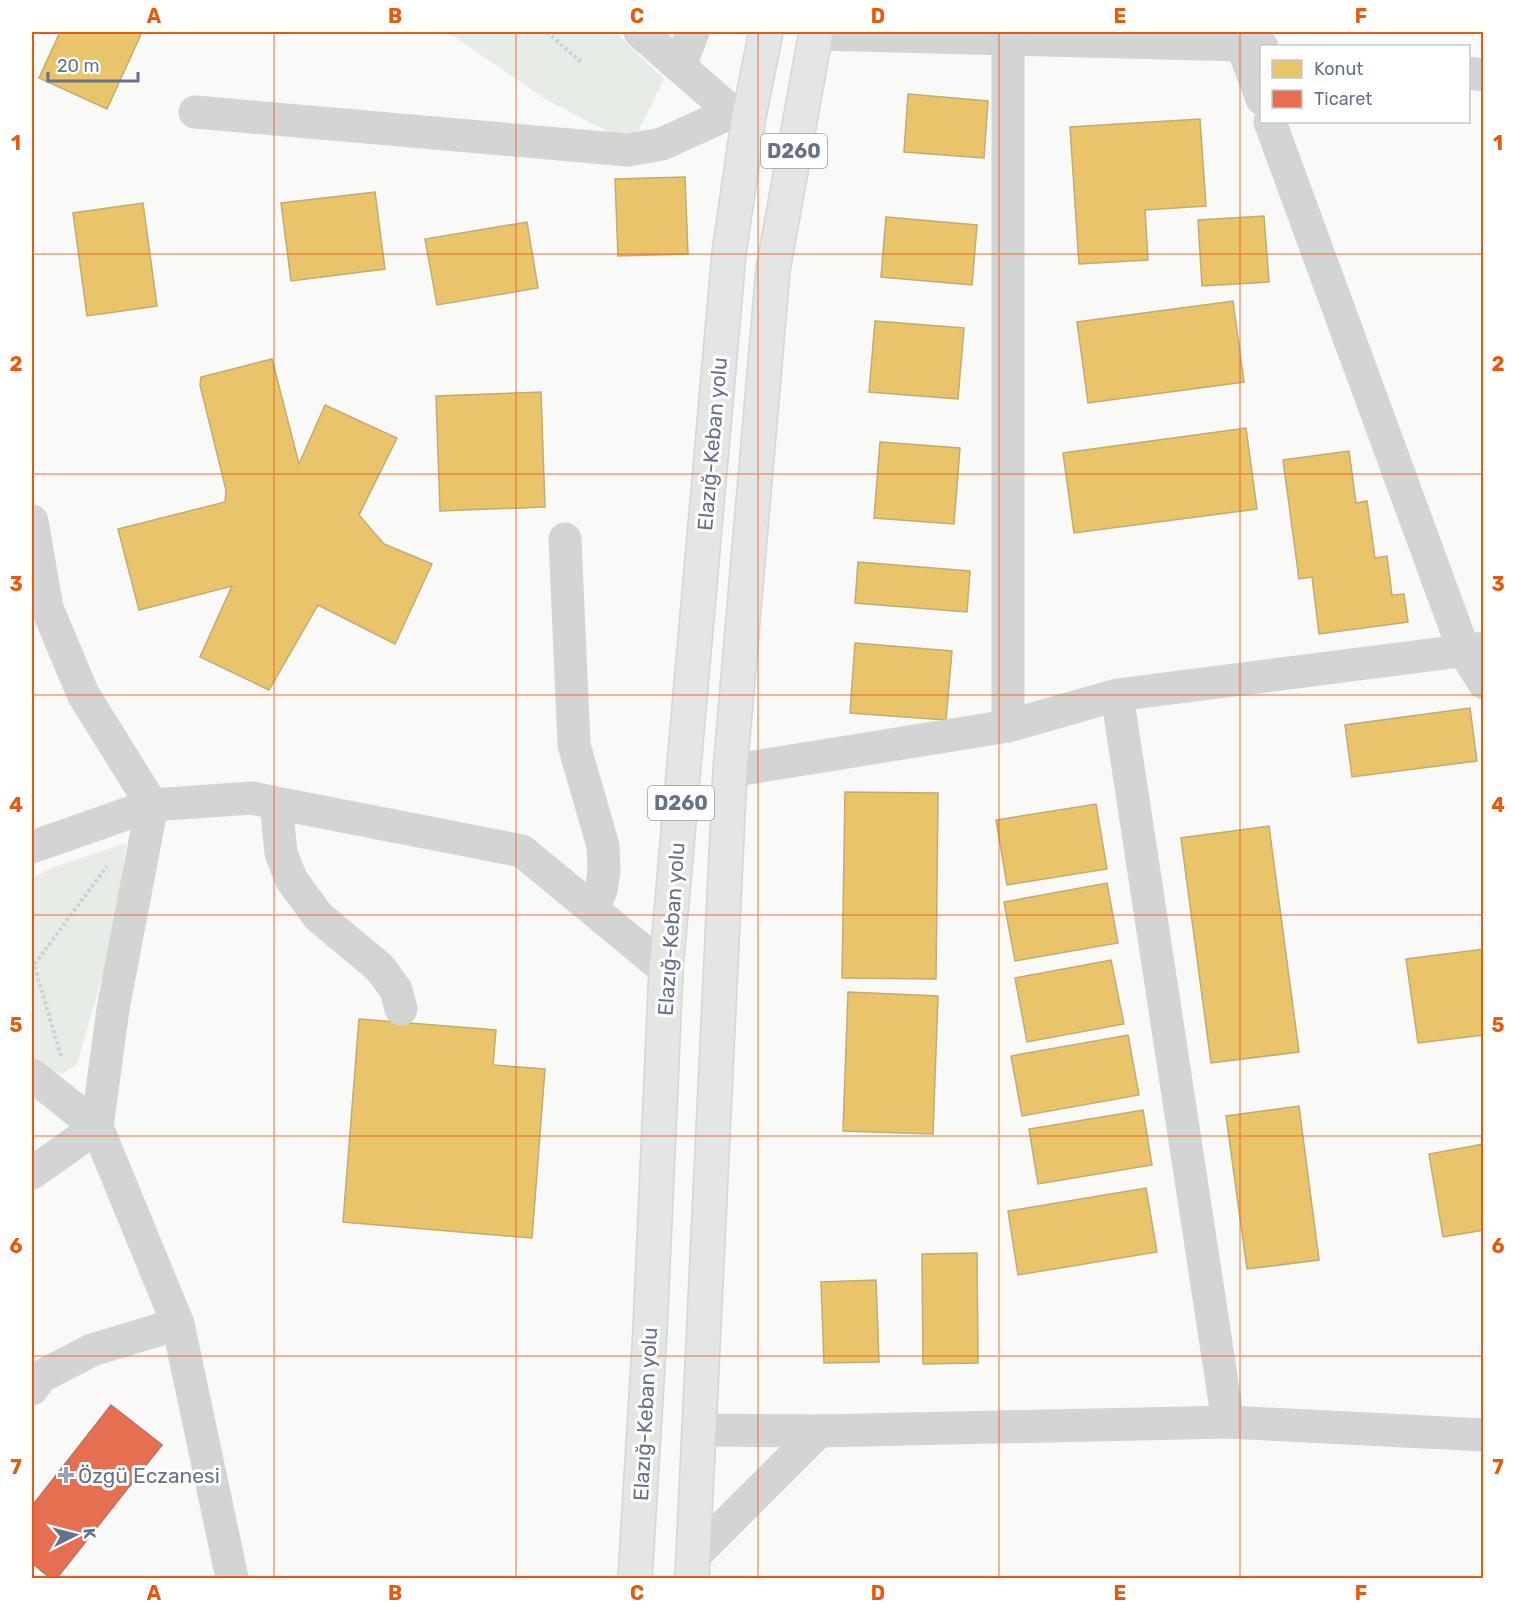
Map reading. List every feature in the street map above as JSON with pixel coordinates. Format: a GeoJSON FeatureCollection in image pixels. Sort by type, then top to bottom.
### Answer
{"type":"FeatureCollection","features":[{"type":"Feature","properties":{"kind":"highway","name":"Elazığ-Keban yolu"},"geometry":{"type":"LineString","coordinates":[[635,1578],[666,970],[740,114],[766,32]]}},
{"type":"Feature","properties":{"kind":"highway","name":"D260"},"geometry":{"type":"LineString","coordinates":[[693,1568],[730,771],[773,270],[816,33]]}},
{"type":"Feature","properties":{"kind":"street"},"geometry":{"type":"LineString","coordinates":[[640,32],[740,114]]}},
{"type":"Feature","properties":{"kind":"street"},"geometry":{"type":"LineString","coordinates":[[680,66],[693,32]]}},
{"type":"Feature","properties":{"kind":"street"},"geometry":{"type":"LineString","coordinates":[[816,33],[1008,39],[1248,41],[1260,91]]}},
{"type":"Feature","properties":{"kind":"street"},"geometry":{"type":"LineString","coordinates":[[1008,39],[1008,726]]}},
{"type":"Feature","properties":{"kind":"street"},"geometry":{"type":"LineString","coordinates":[[195,112],[628,150],[662,144],[740,114]]}},
{"type":"Feature","properties":{"kind":"street"},"geometry":{"type":"LineString","coordinates":[[1270,123],[1474,649],[1484,683]]}},
{"type":"Feature","properties":{"kind":"street"},"geometry":{"type":"LineString","coordinates":[[32,521],[47,608],[83,694],[152,805],[113,1009],[98,1127],[178,1324],[232,1578]]}},
{"type":"Feature","properties":{"kind":"street"},"geometry":{"type":"LineString","coordinates":[[565,539],[574,745],[603,846],[604,871],[601,890],[593,909]]}},
{"type":"Feature","properties":{"kind":"street"},"geometry":{"type":"LineString","coordinates":[[730,771],[1008,726],[1117,695],[1474,649]]}},
{"type":"Feature","properties":{"kind":"street"},"geometry":{"type":"LineString","coordinates":[[1117,695],[1228,1422]]}},
{"type":"Feature","properties":{"kind":"street"},"geometry":{"type":"LineString","coordinates":[[32,847],[152,805],[252,798],[522,851],[666,970]]}},
{"type":"Feature","properties":{"kind":"street"},"geometry":{"type":"LineString","coordinates":[[276,803],[281,854],[291,879],[318,916],[380,968],[396,990],[401,1009]]}},
{"type":"Feature","properties":{"kind":"street"},"geometry":{"type":"LineString","coordinates":[[32,1075],[98,1127]]}},
{"type":"Feature","properties":{"kind":"street"},"geometry":{"type":"LineString","coordinates":[[32,1173],[98,1127]]}},
{"type":"Feature","properties":{"kind":"street"},"geometry":{"type":"LineString","coordinates":[[32,1389],[40,1377],[92,1350],[178,1324]]}},
{"type":"Feature","properties":{"kind":"street"},"geometry":{"type":"LineString","coordinates":[[698,1430],[819,1431],[1228,1422],[1484,1435]]}},
{"type":"Feature","properties":{"kind":"street"},"geometry":{"type":"LineString","coordinates":[[693,1568],[819,1431]]}},
{"type":"Feature","properties":{"kind":"path"},"geometry":{"type":"LineString","coordinates":[[547,32],[582,63]]}},
{"type":"Feature","properties":{"kind":"path"},"geometry":{"type":"LineString","coordinates":[[64,1066],[33,965],[111,861]]}},
{"type":"Feature","properties":{"kind":"shaded area"},"geometry":{"type":"Polygon","coordinates":[[[448,32],[615,32],[664,79],[632,144],[545,99],[448,32]]]}},
{"type":"Feature","properties":{"kind":"shaded area"},"geometry":{"type":"Polygon","coordinates":[[[126,843],[117,925],[77,1064],[62,1074],[40,1067],[32,1059],[32,878],[54,867],[126,843]]]}},
{"type":"Feature","properties":{"kind":"building: Konut"},"geometry":{"type":"Polygon","coordinates":[[[60,32],[142,32],[107,109],[39,78],[60,32]]]}},
{"type":"Feature","properties":{"kind":"building: Konut"},"geometry":{"type":"Polygon","coordinates":[[[908,94],[988,101],[984,158],[904,152],[908,94]]]}},
{"type":"Feature","properties":{"kind":"building: Konut"},"geometry":{"type":"Polygon","coordinates":[[[1200,119],[1206,206],[1145,210],[1148,260],[1079,264],[1070,127],[1200,119]]]}},
{"type":"Feature","properties":{"kind":"building: Konut"},"geometry":{"type":"Polygon","coordinates":[[[685,177],[688,254],[618,256],[615,179],[685,177]]]}},
{"type":"Feature","properties":{"kind":"building: Konut"},"geometry":{"type":"Polygon","coordinates":[[[375,192],[385,269],[291,281],[281,203],[375,192]]]}},
{"type":"Feature","properties":{"kind":"building: Konut"},"geometry":{"type":"Polygon","coordinates":[[[143,203],[157,306],[87,316],[73,213],[143,203]]]}},
{"type":"Feature","properties":{"kind":"building: Konut"},"geometry":{"type":"Polygon","coordinates":[[[1264,216],[1269,282],[1202,286],[1198,220],[1264,216]]]}},
{"type":"Feature","properties":{"kind":"building: Konut"},"geometry":{"type":"Polygon","coordinates":[[[886,217],[977,225],[972,285],[881,277],[886,217]]]}},
{"type":"Feature","properties":{"kind":"building: Konut"},"geometry":{"type":"Polygon","coordinates":[[[527,222],[538,288],[437,305],[425,239],[527,222]]]}},
{"type":"Feature","properties":{"kind":"building: Konut"},"geometry":{"type":"Polygon","coordinates":[[[1233,301],[1244,382],[1088,403],[1077,322],[1233,301]]]}},
{"type":"Feature","properties":{"kind":"building: Konut"},"geometry":{"type":"Polygon","coordinates":[[[875,321],[964,328],[958,399],[869,392],[875,321]]]}},
{"type":"Feature","properties":{"kind":"building: Konut"},"geometry":{"type":"Polygon","coordinates":[[[272,359],[299,464],[325,405],[397,438],[359,515],[384,544],[432,564],[395,644],[318,605],[269,690],[200,657],[232,586],[139,610],[118,529],[225,502],[226,490],[200,385],[201,377],[272,359]]]}},
{"type":"Feature","properties":{"kind":"building: Konut"},"geometry":{"type":"Polygon","coordinates":[[[541,392],[545,507],[440,511],[436,396],[541,392]]]}},
{"type":"Feature","properties":{"kind":"building: Konut"},"geometry":{"type":"Polygon","coordinates":[[[1246,428],[1257,509],[1074,533],[1063,453],[1246,428]]]}},
{"type":"Feature","properties":{"kind":"building: Konut"},"geometry":{"type":"Polygon","coordinates":[[[880,442],[960,448],[954,524],[874,518],[880,442]]]}},
{"type":"Feature","properties":{"kind":"building: Konut"},"geometry":{"type":"Polygon","coordinates":[[[1349,451],[1356,503],[1367,501],[1375,558],[1387,556],[1392,595],[1404,594],[1408,622],[1319,634],[1312,577],[1299,579],[1283,460],[1349,451]]]}},
{"type":"Feature","properties":{"kind":"building: Konut"},"geometry":{"type":"Polygon","coordinates":[[[858,562],[970,571],[967,612],[855,603],[858,562]]]}},
{"type":"Feature","properties":{"kind":"building: Konut"},"geometry":{"type":"Polygon","coordinates":[[[855,643],[952,651],[946,720],[850,713],[855,643]]]}},
{"type":"Feature","properties":{"kind":"building: Konut"},"geometry":{"type":"Polygon","coordinates":[[[1470,708],[1477,761],[1352,777],[1345,725],[1470,708]]]}},
{"type":"Feature","properties":{"kind":"building: Konut"},"geometry":{"type":"Polygon","coordinates":[[[845,792],[938,793],[936,979],[842,978],[845,792]]]}},
{"type":"Feature","properties":{"kind":"building: Konut"},"geometry":{"type":"Polygon","coordinates":[[[1096,804],[1107,869],[1007,885],[996,820],[1096,804]]]}},
{"type":"Feature","properties":{"kind":"building: Konut"},"geometry":{"type":"Polygon","coordinates":[[[1269,826],[1299,1052],[1211,1063],[1181,838],[1269,826]]]}},
{"type":"Feature","properties":{"kind":"building: Konut"},"geometry":{"type":"Polygon","coordinates":[[[1107,883],[1118,943],[1015,961],[1004,902],[1107,883]]]}},
{"type":"Feature","properties":{"kind":"building: Konut"},"geometry":{"type":"Polygon","coordinates":[[[1484,949],[1484,1035],[1418,1043],[1406,959],[1484,949]]]}},
{"type":"Feature","properties":{"kind":"building: Konut"},"geometry":{"type":"Polygon","coordinates":[[[1111,960],[1124,1024],[1027,1042],[1015,978],[1111,960]]]}},
{"type":"Feature","properties":{"kind":"building: Konut"},"geometry":{"type":"Polygon","coordinates":[[[848,992],[938,996],[933,1134],[843,1131],[848,992]]]}},
{"type":"Feature","properties":{"kind":"building: Konut"},"geometry":{"type":"Polygon","coordinates":[[[359,1019],[496,1030],[493,1065],[545,1069],[532,1238],[343,1222],[359,1019]]]}},
{"type":"Feature","properties":{"kind":"building: Konut"},"geometry":{"type":"Polygon","coordinates":[[[1128,1035],[1139,1095],[1022,1116],[1011,1056],[1128,1035]]]}},
{"type":"Feature","properties":{"kind":"building: Konut"},"geometry":{"type":"Polygon","coordinates":[[[1299,1106],[1319,1260],[1247,1269],[1226,1116],[1299,1106]]]}},
{"type":"Feature","properties":{"kind":"building: Konut"},"geometry":{"type":"Polygon","coordinates":[[[1143,1110],[1152,1165],[1038,1184],[1029,1129],[1143,1110]]]}},
{"type":"Feature","properties":{"kind":"building: Konut"},"geometry":{"type":"Polygon","coordinates":[[[1484,1144],[1484,1230],[1443,1237],[1429,1154],[1484,1144]]]}},
{"type":"Feature","properties":{"kind":"building: Konut"},"geometry":{"type":"Polygon","coordinates":[[[1146,1188],[1157,1252],[1018,1275],[1008,1211],[1146,1188]]]}},
{"type":"Feature","properties":{"kind":"building: Konut"},"geometry":{"type":"Polygon","coordinates":[[[977,1253],[978,1363],[923,1364],[922,1254],[977,1253]]]}},
{"type":"Feature","properties":{"kind":"building: Konut"},"geometry":{"type":"Polygon","coordinates":[[[876,1280],[879,1362],[824,1363],[821,1282],[876,1280]]]}},
{"type":"Feature","properties":{"kind":"building: Ticaret"},"geometry":{"type":"Polygon","coordinates":[[[111,1405],[162,1445],[57,1578],[50,1578],[32,1563],[32,1506],[111,1405]]]}},
{"type":"Feature","properties":{"kind":"place","name":"Özgü Eczanesi"},"geometry":{"type":"Point","coordinates":[66,1475]}}]}
